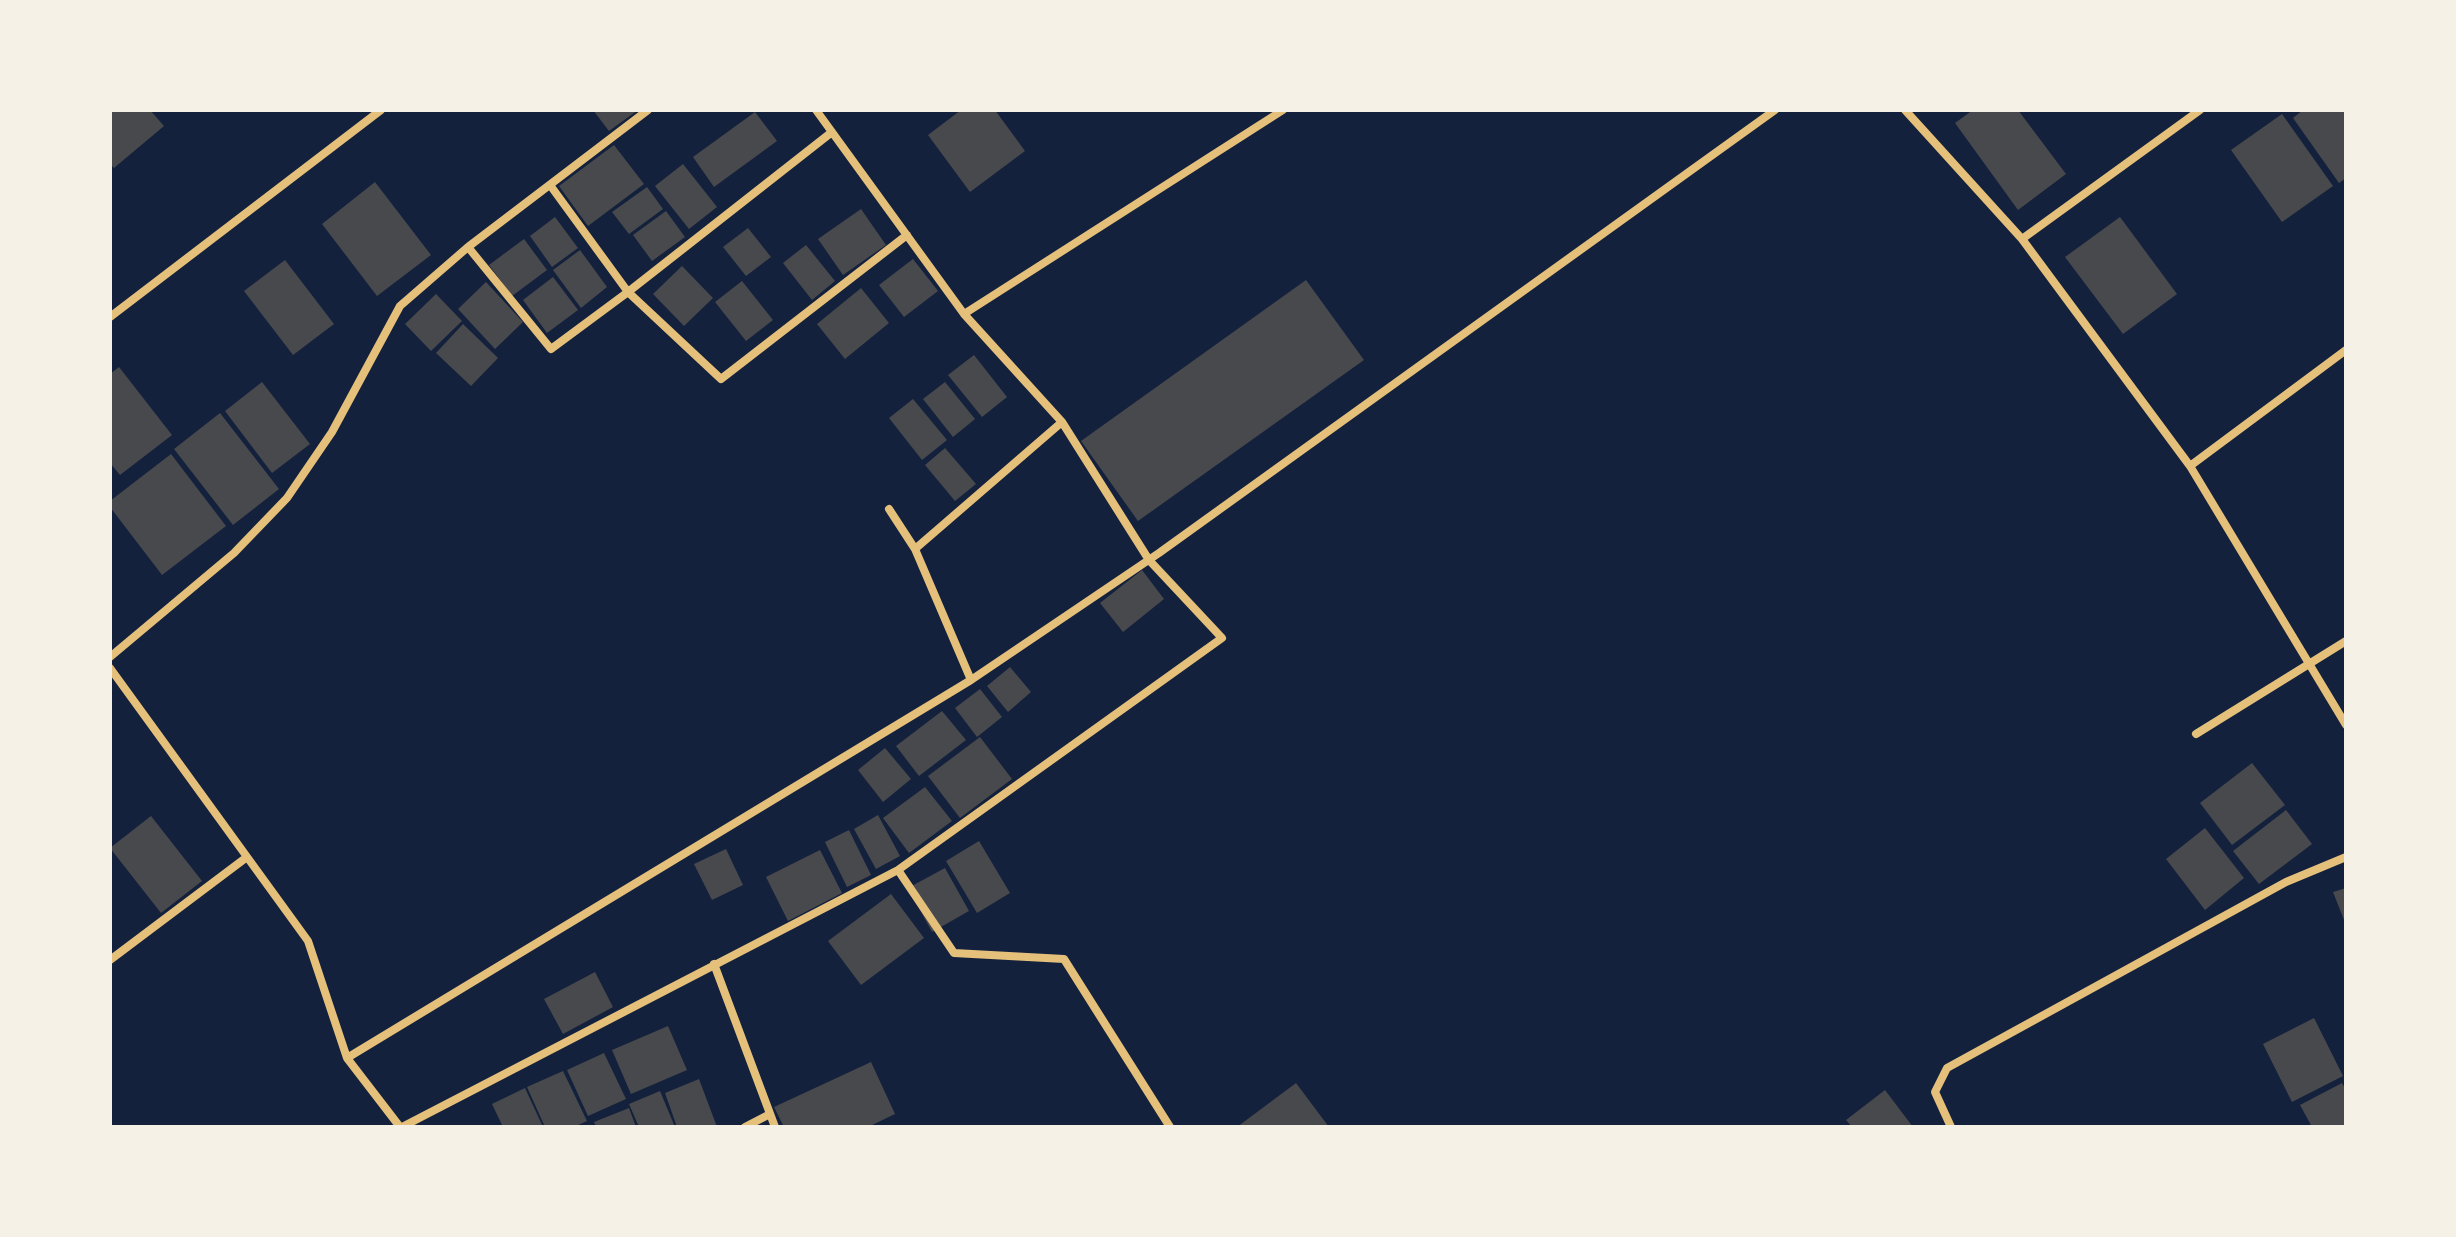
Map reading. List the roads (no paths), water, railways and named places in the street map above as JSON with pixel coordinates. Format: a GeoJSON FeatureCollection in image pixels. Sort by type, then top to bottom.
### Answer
{"type":"FeatureCollection","features":[{"type":"Feature","properties":{"kind":"street"},"geometry":{"type":"LineString","coordinates":[[110,317],[381,110]]}},
{"type":"Feature","properties":{"kind":"street"},"geometry":{"type":"LineString","coordinates":[[110,657],[234,553],[287,498],[332,432],[400,306],[468,247],[648,110]]}},
{"type":"Feature","properties":{"kind":"street"},"geometry":{"type":"LineString","coordinates":[[110,668],[308,941],[347,1058],[401,1127],[898,870],[1222,638],[1149,560],[1062,422],[964,314],[816,110]]}},
{"type":"Feature","properties":{"kind":"street"},"geometry":{"type":"LineString","coordinates":[[964,314],[1283,110]]}},
{"type":"Feature","properties":{"kind":"street"},"geometry":{"type":"LineString","coordinates":[[347,1058],[971,680],[1149,560],[1775,110]]}},
{"type":"Feature","properties":{"kind":"street"},"geometry":{"type":"LineString","coordinates":[[1905,110],[2022,239],[2190,466],[2346,725]]}},
{"type":"Feature","properties":{"kind":"street"},"geometry":{"type":"LineString","coordinates":[[2022,239],[2200,110]]}},
{"type":"Feature","properties":{"kind":"street"},"geometry":{"type":"LineString","coordinates":[[468,247],[551,349],[832,132]]}},
{"type":"Feature","properties":{"kind":"street"},"geometry":{"type":"LineString","coordinates":[[550,185],[628,292],[721,379],[907,235]]}},
{"type":"Feature","properties":{"kind":"street"},"geometry":{"type":"LineString","coordinates":[[2190,466],[2346,350]]}},
{"type":"Feature","properties":{"kind":"street"},"geometry":{"type":"LineString","coordinates":[[915,549],[1062,422]]}},
{"type":"Feature","properties":{"kind":"street"},"geometry":{"type":"LineString","coordinates":[[889,509],[915,549],[971,680]]}},
{"type":"Feature","properties":{"kind":"street"},"geometry":{"type":"LineString","coordinates":[[2196,734],[2346,641]]}},
{"type":"Feature","properties":{"kind":"street"},"geometry":{"type":"LineString","coordinates":[[110,960],[247,857]]}},
{"type":"Feature","properties":{"kind":"street"},"geometry":{"type":"LineString","coordinates":[[1951,1127],[1935,1092],[1947,1068],[2286,882],[2346,857]]}},
{"type":"Feature","properties":{"kind":"street"},"geometry":{"type":"LineString","coordinates":[[898,870],[954,953],[1064,959],[1170,1127]]}},
{"type":"Feature","properties":{"kind":"street"},"geometry":{"type":"LineString","coordinates":[[714,964],[775,1127]]}},
{"type":"Feature","properties":{"kind":"street"},"geometry":{"type":"LineString","coordinates":[[745,1127],[770,1114]]}}]}
